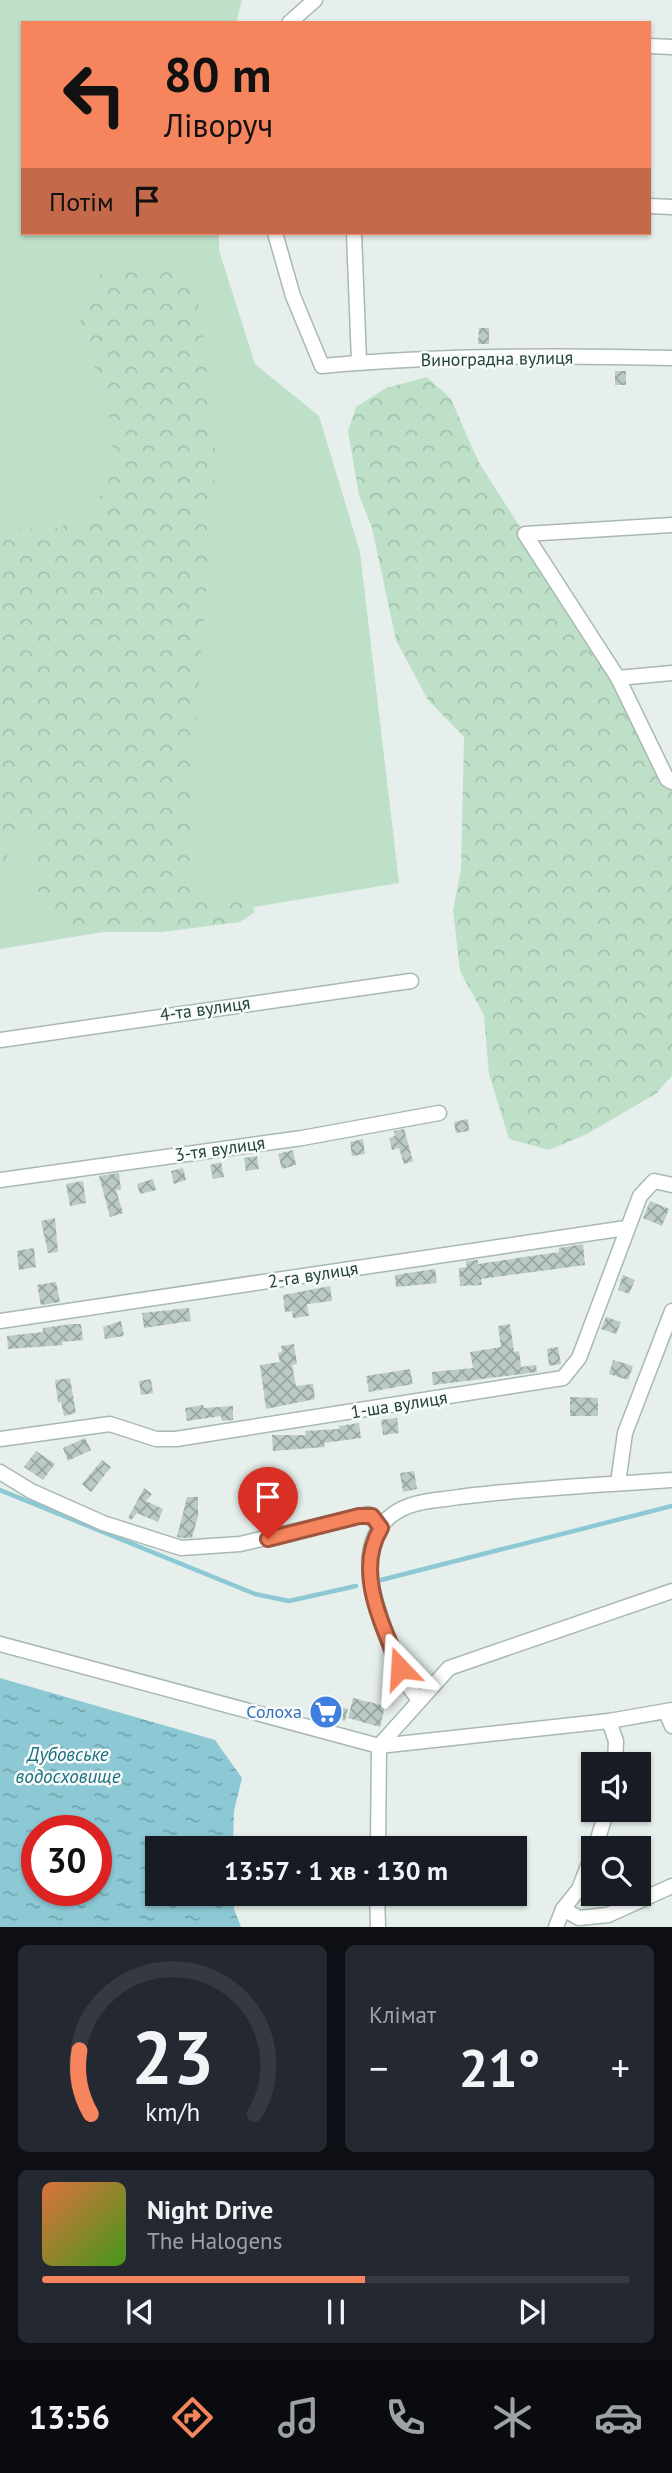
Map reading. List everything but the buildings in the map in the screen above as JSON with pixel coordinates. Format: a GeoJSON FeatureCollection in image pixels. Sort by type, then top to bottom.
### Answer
{"type":"FeatureCollection","features":[{"type":"Feature","properties":{"kind":"street"},"geometry":{"type":"LineString","coordinates":[[291,21],[314,0]]}},
{"type":"Feature","properties":{"kind":"street"},"geometry":{"type":"LineString","coordinates":[[651,46],[672,47]]}},
{"type":"Feature","properties":{"kind":"street"},"geometry":{"type":"LineString","coordinates":[[651,206],[672,207]]}},
{"type":"Feature","properties":{"kind":"street","name":"Виноградна вулиця"},"geometry":{"type":"LineString","coordinates":[[276,235],[293,296],[322,366],[359,361],[672,358]]}},
{"type":"Feature","properties":{"kind":"street"},"geometry":{"type":"LineString","coordinates":[[354,235],[359,361]]}},
{"type":"Feature","properties":{"kind":"street"},"geometry":{"type":"LineString","coordinates":[[670,780],[618,678],[525,534],[672,525]]}},
{"type":"Feature","properties":{"kind":"street"},"geometry":{"type":"LineString","coordinates":[[618,678],[672,673]]}},
{"type":"Feature","properties":{"kind":"street","name":"4-та вулиця"},"geometry":{"type":"LineString","coordinates":[[0,1040],[411,981]]}},
{"type":"Feature","properties":{"kind":"street","name":"3-тя вулиця"},"geometry":{"type":"LineString","coordinates":[[0,1180],[294,1139],[439,1114]]}},
{"type":"Feature","properties":{"kind":"street","name":"1-ша вулиця"},"geometry":{"type":"LineString","coordinates":[[0,1440],[110,1424],[156,1439],[176,1439],[554,1381],[567,1376],[579,1358],[640,1196],[654,1181],[672,1185]]}},
{"type":"Feature","properties":{"kind":"street","name":"2-га вулиця"},"geometry":{"type":"LineString","coordinates":[[0,1321],[626,1228]]}},
{"type":"Feature","properties":{"kind":"street"},"geometry":{"type":"LineString","coordinates":[[618,1483],[625,1433],[672,1311]]}},
{"type":"Feature","properties":{"kind":"street"},"geometry":{"type":"LineString","coordinates":[[0,1472],[88,1516],[176,1548],[240,1544],[368,1514],[381,1528]]}},
{"type":"Feature","properties":{"kind":"street"},"geometry":{"type":"LineString","coordinates":[[420,1700],[406,1684],[370,1580],[369,1556],[381,1528],[393,1514],[416,1503],[497,1492],[672,1480]]}},
{"type":"Feature","properties":{"kind":"street"},"geometry":{"type":"LineString","coordinates":[[378,1836],[379,1746],[449,1668],[672,1591]]}},
{"type":"Feature","properties":{"kind":"street"},"geometry":{"type":"LineString","coordinates":[[0,1644],[379,1746],[608,1721],[669,1711],[672,1726]]}},
{"type":"Feature","properties":{"kind":"street"},"geometry":{"type":"LineString","coordinates":[[608,1721],[616,1741],[616,1752]]}},
{"type":"Feature","properties":{"kind":"street"},"geometry":{"type":"LineString","coordinates":[[556,1927],[563,1909],[581,1884]]}},
{"type":"Feature","properties":{"kind":"street"},"geometry":{"type":"LineString","coordinates":[[563,1909],[579,1918],[608,1915],[672,1886]]}},
{"type":"Feature","properties":{"kind":"street"},"geometry":{"type":"LineString","coordinates":[[377,1906],[378,1927]]}},
{"type":"Feature","properties":{"kind":"green space"},"geometry":{"type":"Polygon","coordinates":[[[0,0],[242,0],[237,21],[21,21],[21,235],[219,235],[219,250],[255,364],[319,416],[360,552],[399,883],[0,949],[0,0]]]}},
{"type":"Feature","properties":{"kind":"green space"},"geometry":{"type":"Polygon","coordinates":[[[168,263],[193,272],[201,318],[216,460],[192,774],[190,860],[202,896],[246,893],[255,912],[240,922],[162,932],[76,932],[46,917],[37,887],[38,849],[28,831],[18,832],[0,868],[0,533],[2,530],[58,528],[89,513],[108,484],[114,433],[76,305],[106,267],[168,263]]]}},
{"type":"Feature","properties":{"kind":"green space"},"geometry":{"type":"Polygon","coordinates":[[[427,377],[451,399],[478,461],[608,666],[672,788],[672,1075],[657,1093],[587,1134],[549,1150],[509,1139],[489,1074],[484,1015],[460,971],[453,910],[461,870],[464,737],[428,700],[396,640],[372,528],[359,495],[348,431],[356,407],[386,388],[427,377]]]}},
{"type":"Feature","properties":{"kind":"water","name":"Дубовське водосховище"},"geometry":{"type":"Polygon","coordinates":[[[0,1678],[215,1740],[242,1778],[234,1811],[233,1836],[145,1836],[145,1906],[234,1906],[241,1927],[0,1927],[0,1678]]]}},
{"type":"Feature","properties":{"kind":"waterway"},"geometry":{"type":"LineString","coordinates":[[0,1490],[255,1594],[289,1601],[356,1586]]}},
{"type":"Feature","properties":{"kind":"waterway"},"geometry":{"type":"LineString","coordinates":[[381,1580],[672,1506]]}},
{"type":"Feature","properties":{"kind":"place","name":"Солоха"},"geometry":{"type":"Point","coordinates":[326,1712]}},
{"type":"Feature","properties":{"kind":"route"},"geometry":{"type":"LineString","coordinates":[[268,1539],[368,1514],[372,1516],[381,1528],[370,1550],[368,1571],[373,1594],[400,1668]]}}]}
